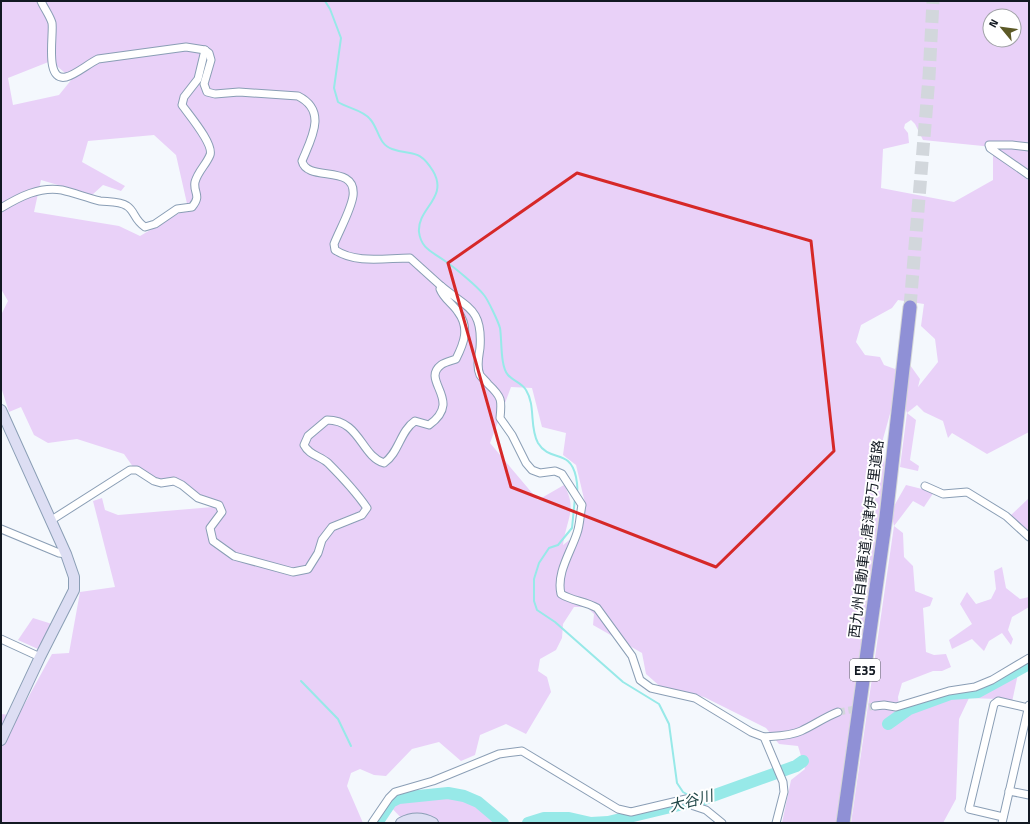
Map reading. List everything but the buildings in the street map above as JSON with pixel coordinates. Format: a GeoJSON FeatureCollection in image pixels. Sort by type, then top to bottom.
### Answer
{"type":"FeatureCollection","features":[{"type":"Feature","properties":{"kind":"highway","name":"西九州自動車道;唐津伊万里道路"},"geometry":{"type":"LineString","coordinates":[[843,823],[886,517],[900,406],[910,307]]}},
{"type":"Feature","properties":{"kind":"street"},"geometry":{"type":"LineString","coordinates":[[41,1],[52,23],[52,66],[58,76],[63,78],[72,75],[86,65],[98,60],[186,47],[205,50],[209,53],[211,60],[204,84],[207,92],[215,94],[240,92],[298,96],[305,100],[312,109],[316,121],[315,129],[302,161],[303,167],[307,170],[348,179],[353,187],[353,197],[334,244],[335,250],[345,256],[355,258],[410,258],[455,298],[462,300],[476,316],[481,330],[478,367],[481,376],[499,394],[502,402],[500,418],[512,435],[526,463],[532,470],[540,473],[555,471],[562,474],[582,505],[578,532],[565,560],[559,586],[561,594],[568,598],[589,603],[597,608],[632,656],[640,680],[651,688],[695,698],[751,732],[764,737],[783,736],[801,731],[838,712]]}},
{"type":"Feature","properties":{"kind":"street"},"geometry":{"type":"LineString","coordinates":[[1,208],[18,198],[45,190],[61,190],[100,201],[122,204],[129,207],[138,222],[145,227],[155,224],[177,209],[192,207],[197,201],[198,194],[195,184],[199,171],[206,163],[211,152],[209,143],[182,105],[184,97],[198,79],[205,50]]}},
{"type":"Feature","properties":{"kind":"street"},"geometry":{"type":"LineString","coordinates":[[1029,147],[1012,144],[989,145],[990,148],[1029,175]]}},
{"type":"Feature","properties":{"kind":"street"},"geometry":{"type":"LineString","coordinates":[[50,521],[130,470],[137,470],[154,481],[161,483],[174,481],[182,485],[198,498],[219,506],[222,512],[210,528],[213,541],[234,556],[293,572],[308,569],[318,554],[322,540],[332,527],[362,515],[367,508],[327,462],[307,451],[304,445],[308,436],[327,420],[334,420],[353,430],[376,461],[384,463],[390,459],[410,425],[415,421],[429,424],[436,420],[443,405],[444,398],[435,382],[435,374],[441,366],[456,359],[464,342],[466,331],[459,312],[443,296],[440,289],[441,286]]}},
{"type":"Feature","properties":{"kind":"street"},"geometry":{"type":"LineString","coordinates":[[1,740],[4,723],[74,590],[74,577],[66,554],[2,415]]}},
{"type":"Feature","properties":{"kind":"street"},"geometry":{"type":"LineString","coordinates":[[925,486],[943,494],[967,492],[1006,516],[1029,537]]}},
{"type":"Feature","properties":{"kind":"street"},"geometry":{"type":"LineString","coordinates":[[1,528],[59,553],[66,554]]}},
{"type":"Feature","properties":{"kind":"street"},"geometry":{"type":"LineString","coordinates":[[1,639],[40,657]]}},
{"type":"Feature","properties":{"kind":"street"},"geometry":{"type":"LineString","coordinates":[[875,706],[884,705],[896,707],[949,691],[975,687],[992,680],[1029,658]]}},
{"type":"Feature","properties":{"kind":"street"},"geometry":{"type":"LineString","coordinates":[[998,701],[1029,707],[1027,724],[1002,820],[969,809],[994,704],[998,701]]}},
{"type":"Feature","properties":{"kind":"street"},"geometry":{"type":"LineString","coordinates":[[764,737],[780,776],[784,792],[776,823]]}},
{"type":"Feature","properties":{"kind":"street"},"geometry":{"type":"LineString","coordinates":[[372,823],[389,798],[395,792],[433,781],[499,754],[522,751],[618,809],[631,812],[686,799],[706,810],[722,823]]}},
{"type":"Feature","properties":{"kind":"street"},"geometry":{"type":"LineString","coordinates":[[1009,791],[1029,795]]}},
{"type":"Feature","properties":{"kind":"street"},"geometry":{"type":"LineString","coordinates":[[401,823],[413,818],[427,820],[433,823]]}},
{"type":"Feature","properties":{"kind":"highlighted area"},"geometry":{"type":"Polygon","coordinates":[[[577,173],[811,241],[834,451],[716,567],[511,487],[448,263],[577,173]]]}},
{"type":"Feature","properties":{"kind":"shaded area"},"geometry":{"type":"Polygon","coordinates":[[[1,1],[1029,1],[1029,432],[987,454],[952,433],[948,438],[943,421],[924,412],[917,405],[907,413],[904,405],[893,403],[883,439],[885,469],[884,501],[894,506],[906,485],[934,492],[924,507],[913,501],[894,526],[892,517],[879,516],[836,823],[782,823],[791,780],[805,769],[798,746],[779,744],[766,728],[704,697],[662,688],[646,674],[642,653],[593,625],[594,614],[587,607],[574,607],[563,624],[562,638],[556,650],[540,659],[538,671],[547,677],[551,692],[526,734],[506,724],[480,735],[475,755],[461,761],[439,742],[412,749],[386,776],[374,775],[360,769],[351,773],[347,786],[363,823],[1,823],[1,714],[18,716],[52,654],[69,653],[80,592],[115,587],[93,501],[102,498],[105,510],[118,515],[213,507],[178,485],[161,487],[138,474],[124,454],[77,439],[48,443],[34,435],[21,407],[9,412],[1,387],[1,315],[8,301],[1,289],[1,1]],[[51,61],[8,78],[13,105],[59,95],[72,79],[51,61]],[[911,120],[905,124],[904,128],[908,133],[909,143],[883,149],[881,188],[954,202],[993,180],[993,147],[923,140],[915,124],[911,120]],[[154,135],[88,141],[82,162],[125,186],[121,191],[103,185],[92,195],[41,180],[34,212],[119,226],[140,236],[188,208],[176,155],[154,135]],[[898,300],[892,308],[861,325],[856,342],[865,355],[880,357],[884,365],[895,369],[898,365],[910,365],[920,379],[918,387],[938,362],[935,339],[921,326],[924,304],[898,300]],[[511,387],[490,443],[538,500],[564,485],[568,493],[571,508],[563,545],[581,531],[585,503],[576,465],[563,455],[566,433],[542,427],[532,388],[511,387]]]}},
{"type":"Feature","properties":{"kind":"shaded area"},"geometry":{"type":"Polygon","coordinates":[[[907,413],[916,420],[910,460],[919,466],[918,471],[900,467],[907,413]]]}},
{"type":"Feature","properties":{"kind":"shaded area"},"geometry":{"type":"Polygon","coordinates":[[[1029,498],[1029,535],[1010,516],[1029,498]]]}},
{"type":"Feature","properties":{"kind":"shaded area"},"geometry":{"type":"Polygon","coordinates":[[[894,526],[903,533],[904,557],[913,566],[915,591],[933,598],[930,606],[923,608],[926,652],[934,655],[946,654],[951,667],[942,671],[933,671],[902,683],[898,697],[900,717],[949,698],[969,698],[959,719],[956,799],[943,823],[851,823],[894,526]]]}},
{"type":"Feature","properties":{"kind":"shaded area"},"geometry":{"type":"Polygon","coordinates":[[[1002,567],[1006,588],[1020,599],[1029,597],[1029,607],[1012,617],[1008,630],[1013,639],[1011,645],[1002,633],[989,641],[984,651],[972,639],[952,649],[949,640],[972,624],[960,604],[967,592],[976,604],[991,599],[996,589],[994,571],[1002,567]]]}},
{"type":"Feature","properties":{"kind":"shaded area"},"geometry":{"type":"Polygon","coordinates":[[[33,618],[52,624],[38,649],[18,640],[33,618]]]}},
{"type":"Feature","properties":{"kind":"shaded area"},"geometry":{"type":"Polygon","coordinates":[[[1018,674],[1012,702],[997,699],[969,698],[1018,674]]]}},
{"type":"Feature","properties":{"kind":"shaded area"},"geometry":{"type":"Polygon","coordinates":[[[396,794],[449,797],[477,804],[500,823],[406,823],[388,804],[396,794]]]}},
{"type":"Feature","properties":{"kind":"waterway"},"geometry":{"type":"LineString","coordinates":[[325,1],[330,9],[341,38],[334,88],[338,102],[367,116],[373,123],[381,140],[387,147],[419,156],[424,159],[433,171],[437,180],[437,189],[435,196],[420,224],[420,238],[428,250],[466,277],[481,291],[486,298],[500,328],[502,359],[505,371],[526,390],[529,396],[535,437],[538,443],[548,453],[569,462],[576,477],[577,492]]}},
{"type":"Feature","properties":{"kind":"waterway"},"geometry":{"type":"LineString","coordinates":[[575,498],[572,528],[558,545],[549,548],[539,563],[534,579],[534,601],[537,610],[555,622],[623,682],[659,704],[669,724],[677,783],[683,792],[697,800]]}},
{"type":"Feature","properties":{"kind":"waterway","name":"大谷川"},"geometry":{"type":"LineString","coordinates":[[888,724],[909,709],[950,694],[978,692],[1029,664]]}},
{"type":"Feature","properties":{"kind":"waterway"},"geometry":{"type":"LineString","coordinates":[[301,681],[338,719],[351,746]]}},
{"type":"Feature","properties":{"kind":"waterway","name":"大谷川"},"geometry":{"type":"LineString","coordinates":[[528,823],[544,818],[569,818],[591,823],[608,822],[704,799],[796,766],[803,761]]}},
{"type":"Feature","properties":{"kind":"waterway","name":"大谷川"},"geometry":{"type":"LineString","coordinates":[[377,823],[391,802],[399,798],[448,793],[464,796],[478,802],[503,823]]}},
{"type":"Feature","properties":{"kind":"tunnel"},"geometry":{"type":"LineString","coordinates":[[910,307],[929,77],[933,1]]}},
{"type":"Feature","properties":{"kind":"tunnel"},"geometry":{"type":"LineString","coordinates":[[838,712],[875,706]]}}]}
